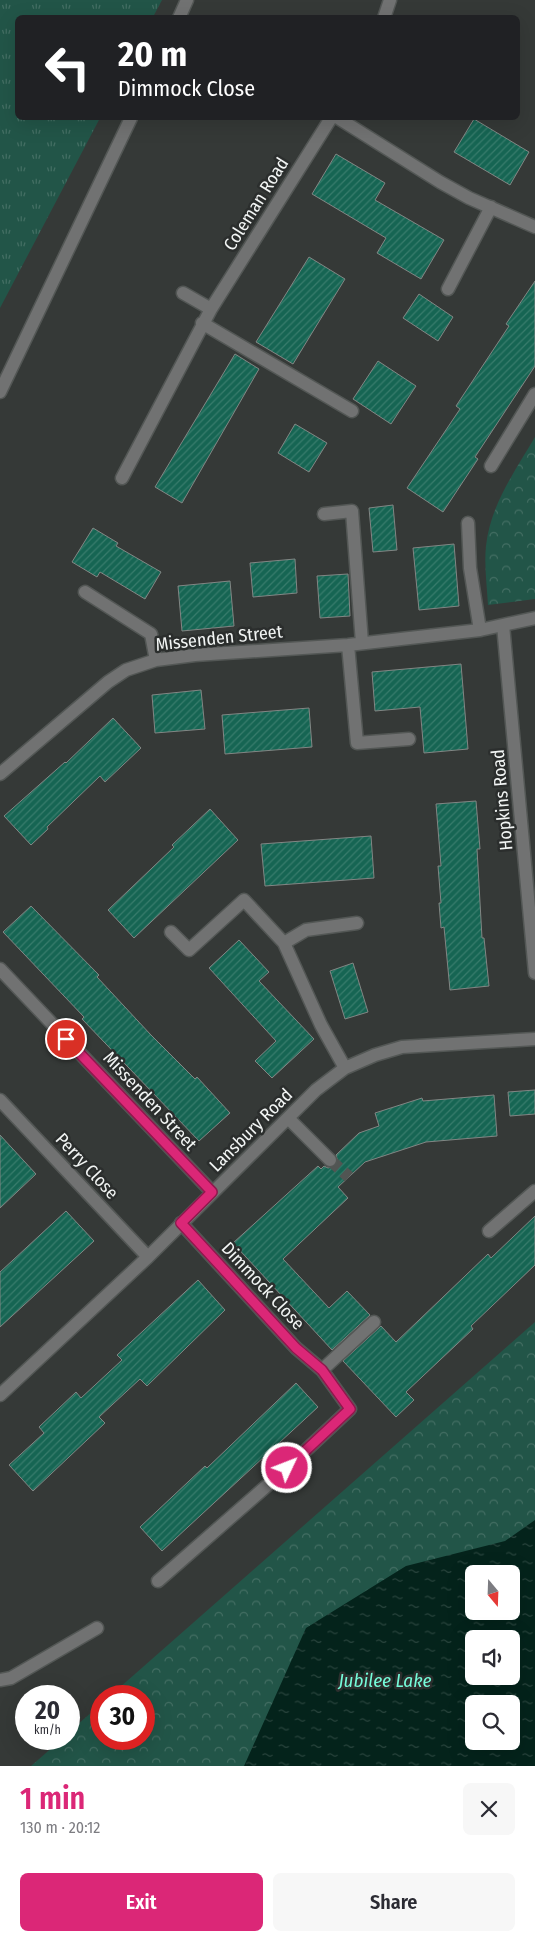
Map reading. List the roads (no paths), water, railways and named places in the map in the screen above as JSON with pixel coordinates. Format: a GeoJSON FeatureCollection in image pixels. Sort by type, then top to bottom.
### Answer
{"type":"FeatureCollection","features":[{"type":"Feature","properties":{"kind":"street"},"geometry":{"type":"LineString","coordinates":[[180,15],[187,0]]}},
{"type":"Feature","properties":{"kind":"street"},"geometry":{"type":"LineString","coordinates":[[385,15],[390,0]]}},
{"type":"Feature","properties":{"kind":"street"},"geometry":{"type":"LineString","coordinates":[[0,392],[130,120]]}},
{"type":"Feature","properties":{"kind":"street","name":"Coleman Road"},"geometry":{"type":"LineString","coordinates":[[122,478],[210,309],[330,120]]}},
{"type":"Feature","properties":{"kind":"street"},"geometry":{"type":"LineString","coordinates":[[341,120],[440,182],[535,226]]}},
{"type":"Feature","properties":{"kind":"street"},"geometry":{"type":"LineString","coordinates":[[448,289],[491,207]]}},
{"type":"Feature","properties":{"kind":"street"},"geometry":{"type":"LineString","coordinates":[[183,294],[210,309]]}},
{"type":"Feature","properties":{"kind":"street"},"geometry":{"type":"LineString","coordinates":[[202,324],[352,411]]}},
{"type":"Feature","properties":{"kind":"street"},"geometry":{"type":"LineString","coordinates":[[491,466],[535,394]]}},
{"type":"Feature","properties":{"kind":"street"},"geometry":{"type":"LineString","coordinates":[[324,514],[352,511],[362,643]]}},
{"type":"Feature","properties":{"kind":"street"},"geometry":{"type":"LineString","coordinates":[[468,523],[470,568],[480,630]]}},
{"type":"Feature","properties":{"kind":"street"},"geometry":{"type":"LineString","coordinates":[[84,592],[151,634],[156,660]]}},
{"type":"Feature","properties":{"kind":"street","name":"Missenden Street"},"geometry":{"type":"LineString","coordinates":[[0,774],[108,682],[126,670],[156,660],[195,655],[348,645],[480,630],[535,618]]}},
{"type":"Feature","properties":{"kind":"street","name":"Hopkins Road"},"geometry":{"type":"LineString","coordinates":[[503,625],[535,973]]}},
{"type":"Feature","properties":{"kind":"street"},"geometry":{"type":"LineString","coordinates":[[348,645],[356,743],[409,739]]}},
{"type":"Feature","properties":{"kind":"street"},"geometry":{"type":"LineString","coordinates":[[171,932],[189,950],[244,900],[284,943],[321,1025],[345,1068]]}},
{"type":"Feature","properties":{"kind":"street"},"geometry":{"type":"LineString","coordinates":[[284,943],[306,930],[357,922]]}},
{"type":"Feature","properties":{"kind":"street","name":"Missenden Street"},"geometry":{"type":"LineString","coordinates":[[0,969],[212,1192]]}},
{"type":"Feature","properties":{"kind":"street","name":"Lansbury Road"},"geometry":{"type":"LineString","coordinates":[[0,1395],[148,1256],[316,1090],[345,1068],[375,1055],[402,1047],[535,1038]]}},
{"type":"Feature","properties":{"kind":"street","name":"Perry Close"},"geometry":{"type":"LineString","coordinates":[[0,1100],[148,1256]]}},
{"type":"Feature","properties":{"kind":"street"},"geometry":{"type":"LineString","coordinates":[[288,1118],[330,1160]]}},
{"type":"Feature","properties":{"kind":"street"},"geometry":{"type":"LineString","coordinates":[[488,1231],[535,1191]]}},
{"type":"Feature","properties":{"kind":"street","name":"Dimmock Close"},"geometry":{"type":"LineString","coordinates":[[158,1581],[287,1468],[350,1409],[322,1370],[296,1348],[181,1223]]}},
{"type":"Feature","properties":{"kind":"street"},"geometry":{"type":"LineString","coordinates":[[322,1370],[374,1322]]}},
{"type":"Feature","properties":{"kind":"street"},"geometry":{"type":"LineString","coordinates":[[0,1680],[11,1678],[97,1628]]}},
{"type":"Feature","properties":{"kind":"water","name":"Jubilee Lake"},"geometry":{"type":"Polygon","coordinates":[[[535,1520],[535,1766],[244,1766],[306,1628],[406,1566],[505,1541],[535,1520]]]}},
{"type":"Feature","properties":{"kind":"tunnel"},"geometry":{"type":"LineString","coordinates":[[330,1160],[349,1177]]}}]}
